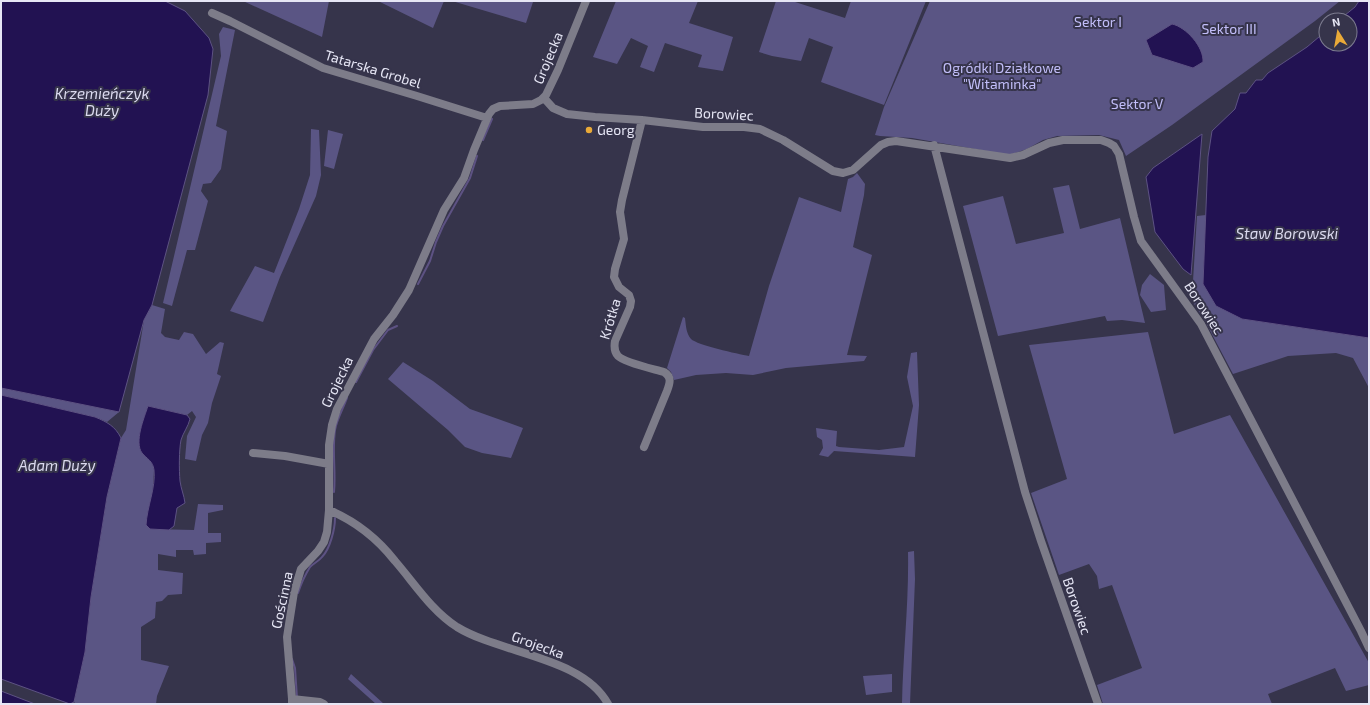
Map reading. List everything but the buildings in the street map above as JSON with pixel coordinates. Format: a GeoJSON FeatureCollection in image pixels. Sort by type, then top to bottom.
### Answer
{"type":"FeatureCollection","features":[{"type":"Feature","properties":{"kind":"street","name":"Grojecka"},"geometry":{"type":"LineString","coordinates":[[586,1],[558,70],[548,93],[544,98],[530,104],[500,106],[491,111],[464,178],[444,210],[409,290],[393,315],[374,339],[339,404],[331,430],[329,446],[329,510],[355,523],[377,541],[395,560],[433,607],[450,622],[477,636],[566,668],[583,677],[596,687],[608,704]]}},
{"type":"Feature","properties":{"kind":"street","name":"Tatarska Grobel"},"geometry":{"type":"LineString","coordinates":[[212,13],[323,68],[487,118]]}},
{"type":"Feature","properties":{"kind":"street","name":"Borowiec"},"geometry":{"type":"LineString","coordinates":[[544,98],[553,108],[567,114],[703,127],[744,127],[760,129],[783,140],[833,171],[841,173],[847,173],[854,170],[878,147],[888,142],[898,141],[934,145],[1010,158],[1023,155],[1048,143],[1063,140],[1101,140],[1109,143],[1119,154],[1141,241],[1202,324],[1358,624],[1369,648]]}},
{"type":"Feature","properties":{"kind":"street","name":"Krótka"},"geometry":{"type":"LineString","coordinates":[[642,120],[622,200],[620,212],[624,239],[614,274],[617,284],[629,295],[631,304],[615,341],[614,348],[617,356],[622,359],[664,372],[670,378],[668,391],[644,448]]}},
{"type":"Feature","properties":{"kind":"street","name":"Borowiec"},"geometry":{"type":"LineString","coordinates":[[934,145],[1025,492],[1098,704]]}},
{"type":"Feature","properties":{"kind":"street"},"geometry":{"type":"LineString","coordinates":[[253,453],[285,456],[329,464]]}},
{"type":"Feature","properties":{"kind":"street","name":"Gościnna"},"geometry":{"type":"LineString","coordinates":[[292,701],[287,636],[294,592],[301,569],[318,551],[324,542],[327,532],[329,510]]}},
{"type":"Feature","properties":{"kind":"street"},"geometry":{"type":"LineString","coordinates":[[292,701],[320,702],[324,704]]}},
{"type":"Feature","properties":{"kind":"green space"},"geometry":{"type":"Polygon","coordinates":[[[243,1],[329,1],[322,37],[243,1]]]}},
{"type":"Feature","properties":{"kind":"green space"},"geometry":{"type":"Polygon","coordinates":[[[378,1],[444,1],[433,28],[378,1]]]}},
{"type":"Feature","properties":{"kind":"green space"},"geometry":{"type":"Polygon","coordinates":[[[452,1],[530,1],[533,2],[526,23],[452,1]]]}},
{"type":"Feature","properties":{"kind":"green space"},"geometry":{"type":"Polygon","coordinates":[[[616,1],[698,1],[689,23],[733,37],[723,71],[698,67],[702,55],[665,43],[654,72],[640,67],[648,46],[631,38],[617,64],[593,57],[616,1]]]}},
{"type":"Feature","properties":{"kind":"green space"},"geometry":{"type":"Polygon","coordinates":[[[776,1],[792,1],[845,18],[851,1],[926,1],[884,105],[821,82],[833,47],[809,38],[801,61],[759,52],[776,1]]]}},
{"type":"Feature","properties":{"kind":"green space","name":"Ogródki Działkowe \"Witaminka\""},"geometry":{"type":"Polygon","coordinates":[[[930,1],[1340,1],[1326,12],[1318,12],[1318,19],[1315,21],[1172,125],[1126,156],[1119,140],[1099,135],[1057,136],[1043,140],[1027,149],[1009,155],[912,138],[875,135],[884,107],[930,1]]]}},
{"type":"Feature","properties":{"kind":"green space"},"geometry":{"type":"Polygon","coordinates":[[[223,27],[235,30],[216,126],[227,131],[221,169],[211,183],[203,184],[201,191],[208,201],[195,250],[187,250],[172,306],[163,303],[221,56],[219,34],[223,27]]]}},
{"type":"Feature","properties":{"kind":"green space"},"geometry":{"type":"Polygon","coordinates":[[[311,129],[319,130],[321,175],[316,196],[280,277],[263,322],[230,311],[255,266],[274,273],[299,209],[310,175],[311,129]]]}},
{"type":"Feature","properties":{"kind":"green space"},"geometry":{"type":"Polygon","coordinates":[[[328,130],[343,134],[334,169],[324,166],[328,130]]]}},
{"type":"Feature","properties":{"kind":"green space"},"geometry":{"type":"Polygon","coordinates":[[[857,173],[865,184],[853,247],[872,255],[847,355],[867,356],[864,361],[786,368],[753,375],[726,373],[696,375],[674,380],[671,372],[667,368],[683,317],[685,318],[686,329],[691,339],[701,344],[718,349],[749,356],[769,286],[799,197],[841,212],[848,179],[857,173]]]}},
{"type":"Feature","properties":{"kind":"green space"},"geometry":{"type":"Polygon","coordinates":[[[1069,185],[1080,229],[1120,218],[1145,323],[1122,320],[1107,321],[1105,316],[998,336],[963,206],[1003,196],[1016,244],[1064,233],[1053,188],[1069,185]]]}},
{"type":"Feature","properties":{"kind":"green space"},"geometry":{"type":"Polygon","coordinates":[[[1206,215],[1203,284],[1242,319],[1369,338],[1369,388],[1353,358],[1336,353],[1288,356],[1233,374],[1205,321],[1184,288],[1193,281],[1197,216],[1206,215]]]}},
{"type":"Feature","properties":{"kind":"green space"},"geometry":{"type":"Polygon","coordinates":[[[1150,274],[1164,285],[1166,310],[1151,312],[1140,295],[1142,285],[1150,274]]]}},
{"type":"Feature","properties":{"kind":"green space"},"geometry":{"type":"Polygon","coordinates":[[[152,305],[165,309],[161,333],[165,337],[179,340],[184,332],[193,334],[206,354],[220,342],[224,343],[217,374],[221,376],[212,403],[208,423],[202,435],[196,461],[185,459],[187,436],[196,417],[192,411],[187,415],[148,406],[142,453],[152,462],[154,470],[150,529],[194,530],[198,504],[223,505],[223,510],[208,513],[208,533],[221,533],[221,542],[206,543],[206,554],[194,555],[193,550],[176,550],[176,557],[158,554],[158,570],[183,573],[182,594],[168,595],[162,601],[156,602],[155,618],[141,627],[141,660],[169,666],[157,696],[156,704],[76,704],[74,702],[85,652],[91,597],[107,497],[121,438],[126,430],[144,320],[152,305]]]}},
{"type":"Feature","properties":{"kind":"green space"},"geometry":{"type":"Polygon","coordinates":[[[1148,332],[1174,434],[1230,415],[1369,663],[1369,685],[1346,691],[1335,668],[1268,694],[1272,704],[1103,704],[1097,685],[1142,668],[1112,585],[1099,589],[1097,576],[1089,564],[1059,575],[1031,493],[1067,479],[1029,345],[1148,332]]]}},
{"type":"Feature","properties":{"kind":"green space"},"geometry":{"type":"Polygon","coordinates":[[[917,352],[919,405],[915,457],[834,451],[828,457],[819,455],[823,448],[822,440],[817,437],[816,428],[837,431],[836,446],[839,447],[879,450],[904,447],[913,406],[907,377],[911,353],[917,352]]]}},
{"type":"Feature","properties":{"kind":"green space"},"geometry":{"type":"Polygon","coordinates":[[[403,362],[433,381],[470,409],[523,428],[511,458],[482,453],[465,447],[448,430],[388,379],[403,362]]]}},
{"type":"Feature","properties":{"kind":"green space"},"geometry":{"type":"Polygon","coordinates":[[[1,388],[119,412],[107,422],[95,417],[1,395],[1,388]]]}},
{"type":"Feature","properties":{"kind":"green space"},"geometry":{"type":"Polygon","coordinates":[[[914,551],[915,579],[910,704],[902,704],[908,590],[908,552],[914,551]]]}},
{"type":"Feature","properties":{"kind":"green space"},"geometry":{"type":"Polygon","coordinates":[[[351,674],[384,704],[376,704],[348,679],[351,674]]]}},
{"type":"Feature","properties":{"kind":"green space"},"geometry":{"type":"Polygon","coordinates":[[[892,674],[892,692],[866,695],[863,676],[892,674]]]}},
{"type":"Feature","properties":{"kind":"water","name":"Krzemieńczyk Duży"},"geometry":{"type":"Polygon","coordinates":[[[1,1],[165,1],[185,11],[209,38],[213,49],[208,95],[152,305],[144,320],[119,412],[1,388],[1,1]]]}},
{"type":"Feature","properties":{"kind":"water","name":"Staw Borowski"},"geometry":{"type":"Polygon","coordinates":[[[1359,1],[1369,1],[1369,338],[1242,319],[1216,306],[1203,284],[1208,157],[1212,131],[1235,109],[1240,93],[1246,93],[1256,80],[1262,80],[1268,73],[1307,47],[1318,38],[1318,52],[1358,52],[1358,12],[1349,12],[1359,1]]]}},
{"type":"Feature","properties":{"kind":"water"},"geometry":{"type":"Polygon","coordinates":[[[1172,24],[1183,29],[1193,38],[1201,50],[1203,62],[1193,68],[1152,55],[1146,40],[1172,24]]]}},
{"type":"Feature","properties":{"kind":"water"},"geometry":{"type":"Polygon","coordinates":[[[1202,134],[1191,275],[1183,269],[1155,232],[1146,177],[1153,168],[1202,134]]]}},
{"type":"Feature","properties":{"kind":"water","name":"Adam Duży"},"geometry":{"type":"Polygon","coordinates":[[[1,395],[95,417],[110,425],[116,430],[121,438],[107,497],[91,597],[85,652],[74,702],[70,704],[1,679],[1,395]]]}},
{"type":"Feature","properties":{"kind":"water"},"geometry":{"type":"Polygon","coordinates":[[[148,406],[187,415],[190,419],[181,440],[180,449],[180,481],[185,503],[177,508],[174,526],[169,530],[150,529],[146,525],[154,483],[154,470],[151,462],[142,453],[139,443],[139,436],[148,406]]]}},
{"type":"Feature","properties":{"kind":"water"},"geometry":{"type":"Polygon","coordinates":[[[1,691],[35,704],[1,704],[1,691]]]}},
{"type":"Feature","properties":{"kind":"waterway"},"geometry":{"type":"LineString","coordinates":[[483,140],[492,119]]}},
{"type":"Feature","properties":{"kind":"waterway"},"geometry":{"type":"LineString","coordinates":[[418,284],[430,261],[443,226],[470,178],[477,156]]}},
{"type":"Feature","properties":{"kind":"waterway"},"geometry":{"type":"LineString","coordinates":[[356,382],[373,350],[388,330],[397,326]]}},
{"type":"Feature","properties":{"kind":"waterway"},"geometry":{"type":"LineString","coordinates":[[334,492],[335,430],[347,398]]}},
{"type":"Feature","properties":{"kind":"waterway"},"geometry":{"type":"LineString","coordinates":[[298,593],[310,567],[321,558],[330,544],[335,518]]}},
{"type":"Feature","properties":{"kind":"waterway"},"geometry":{"type":"LineString","coordinates":[[292,659],[295,668],[297,698]]}},
{"type":"Feature","properties":{"kind":"place","name":"Georg"},"geometry":{"type":"Point","coordinates":[589,130]}},
{"type":"Feature","properties":{"kind":"park label","name":"Sektor I"},"geometry":{"type":"Point","coordinates":[1098,22]}},
{"type":"Feature","properties":{"kind":"park label","name":"Sektor III"},"geometry":{"type":"Point","coordinates":[1229,29]}},
{"type":"Feature","properties":{"kind":"park label","name":"Sektor V"},"geometry":{"type":"Point","coordinates":[1137,104]}}]}
